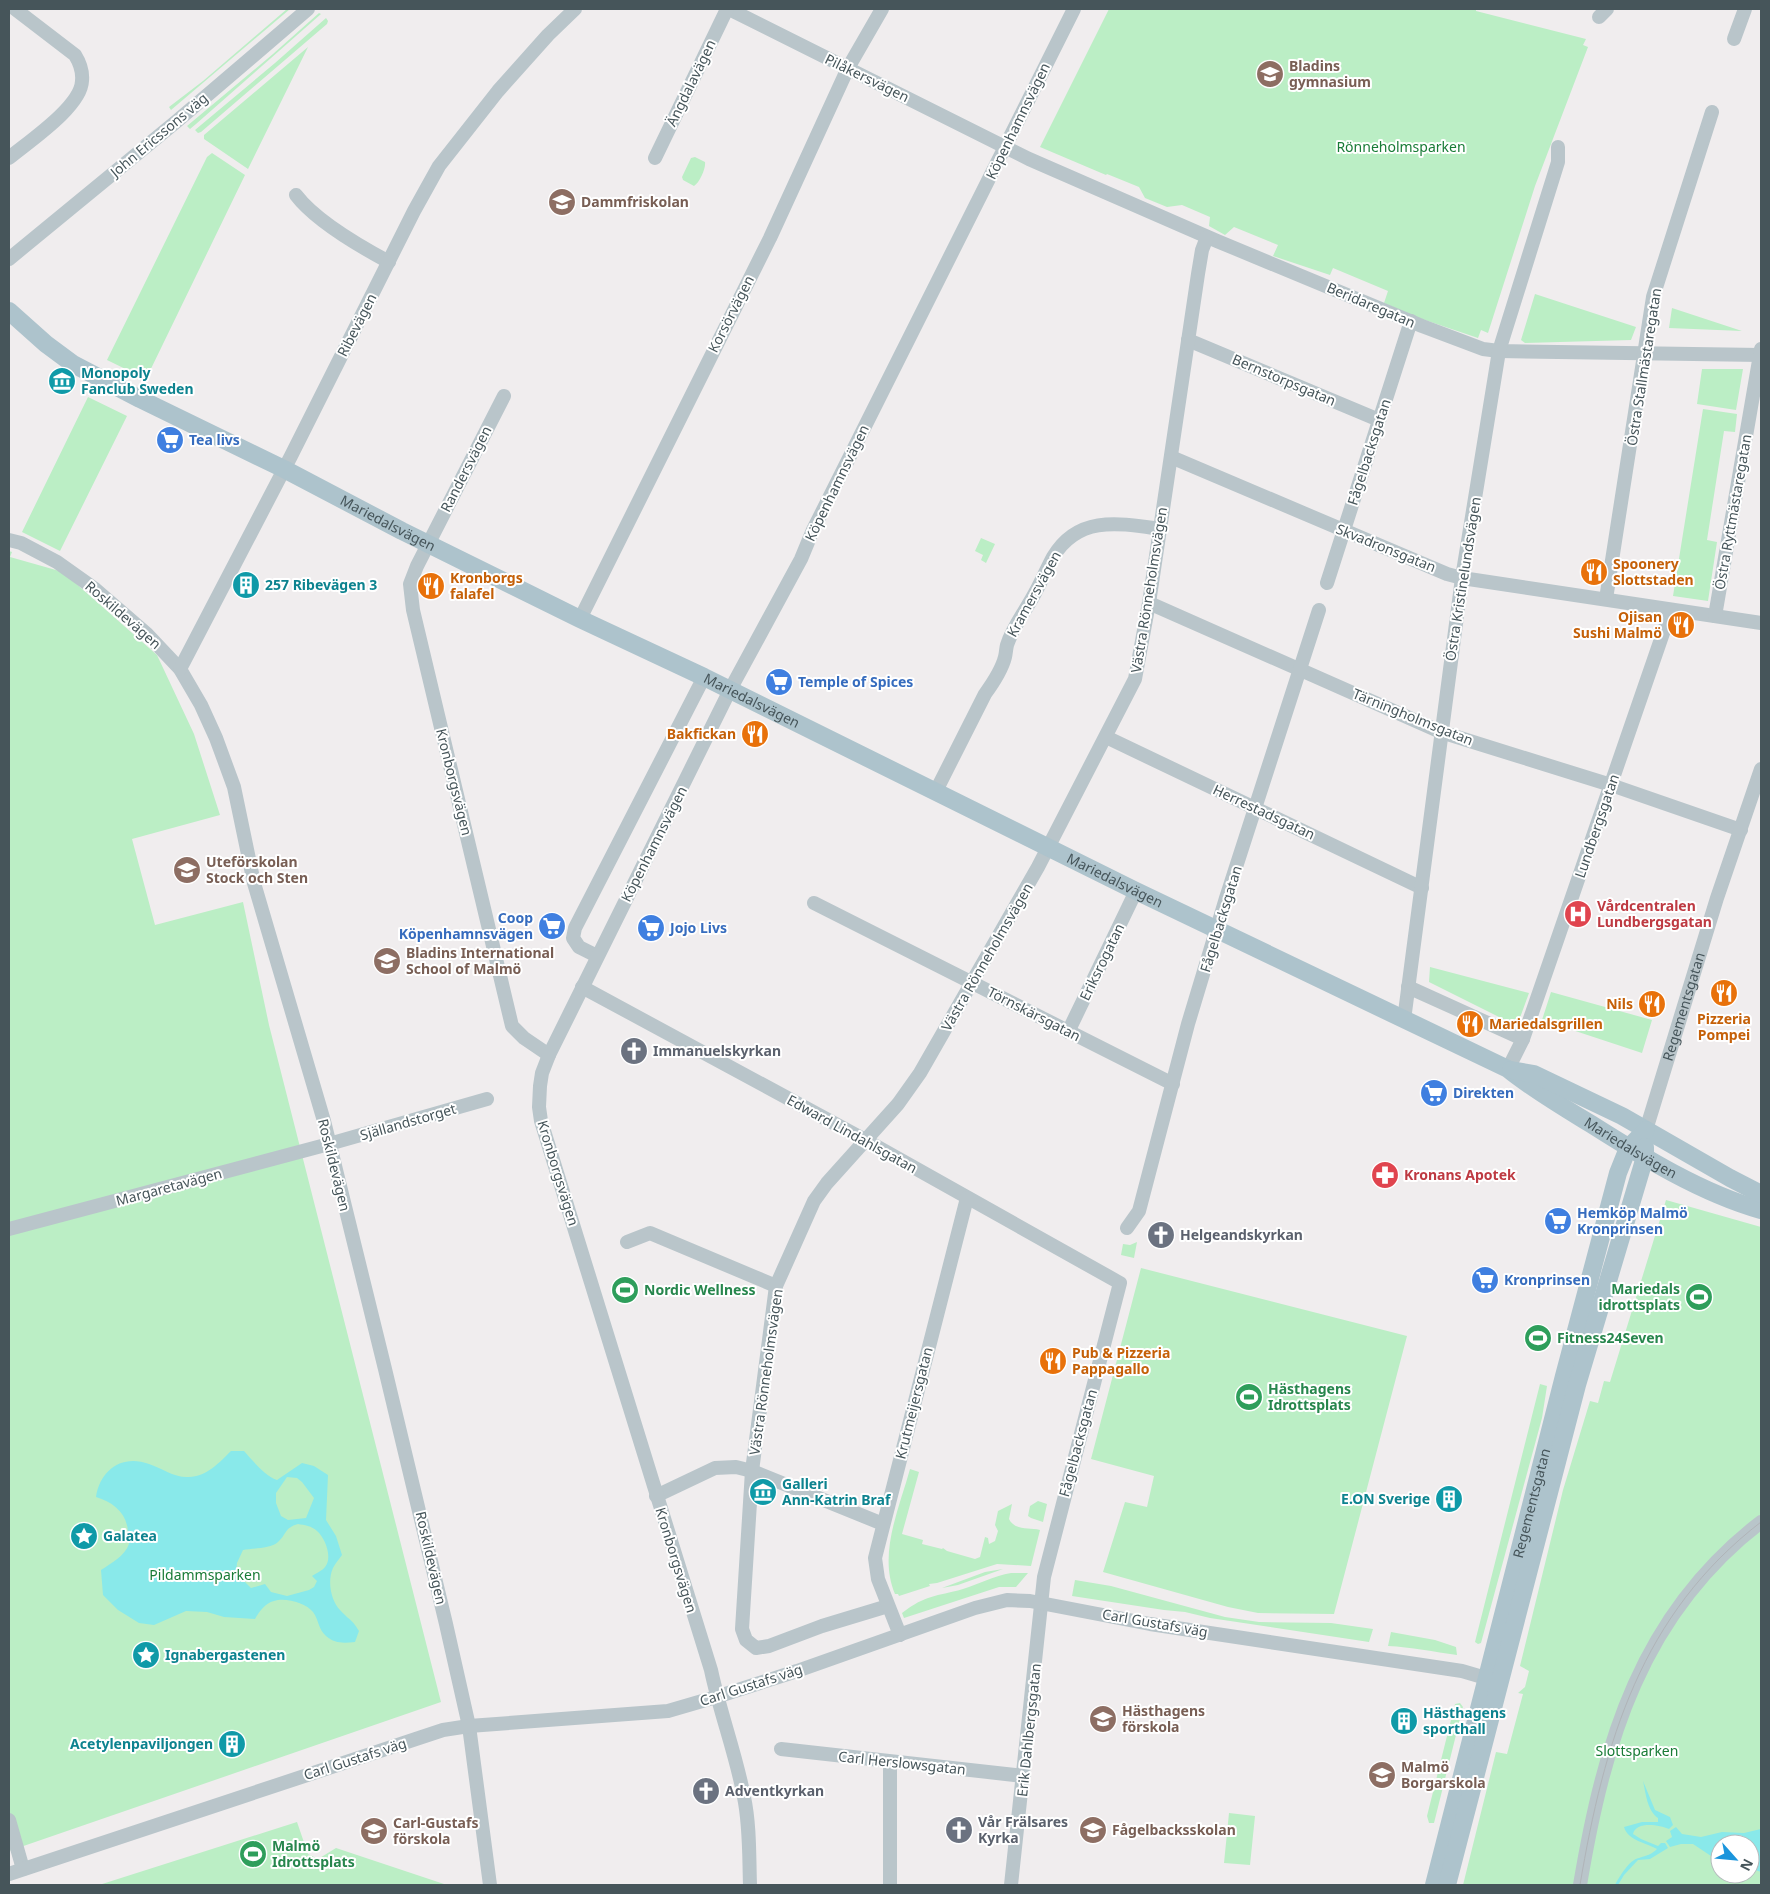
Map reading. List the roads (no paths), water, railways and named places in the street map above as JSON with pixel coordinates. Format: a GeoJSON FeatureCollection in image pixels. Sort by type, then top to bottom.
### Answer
{"type":"FeatureCollection","features":[{"type":"Feature","properties":{"kind":"main road","name":"Mariedalsvägen"},"geometry":{"type":"LineString","coordinates":[[9,311],[46,344],[73,364],[140,399],[580,619],[704,677],[1136,891],[1508,1069],[1528,1085],[1628,1148],[1719,1194],[1761,1210]]}},
{"type":"Feature","properties":{"kind":"main road","name":"Mariedalsvägen"},"geometry":{"type":"LineString","coordinates":[[1508,1069],[1534,1074],[1622,1116],[1761,1194]]}},
{"type":"Feature","properties":{"kind":"main road","name":"Regementsgatan"},"geometry":{"type":"LineString","coordinates":[[1447,1885],[1493,1680],[1588,1286],[1618,1174],[1628,1148],[1646,1130]]}},
{"type":"Feature","properties":{"kind":"main road","name":"Regementsgatan"},"geometry":{"type":"LineString","coordinates":[[1434,1885],[1577,1385],[1645,1157],[1646,1130]]}},
{"type":"Feature","properties":{"kind":"street"},"geometry":{"type":"LineString","coordinates":[[9,158],[70,106],[82,82],[81,64],[76,55],[15,9]]}},
{"type":"Feature","properties":{"kind":"street","name":"John Ericssons väg"},"geometry":{"type":"LineString","coordinates":[[9,259],[177,121],[308,9]]}},
{"type":"Feature","properties":{"kind":"street","name":"Ribevägen"},"geometry":{"type":"LineString","coordinates":[[180,669],[439,166],[498,91],[548,35],[575,9]]}},
{"type":"Feature","properties":{"kind":"street","name":"Pilåkersvägen"},"geometry":{"type":"LineString","coordinates":[[728,9],[1005,147]]}},
{"type":"Feature","properties":{"kind":"street","name":"Ängdalavägen"},"geometry":{"type":"LineString","coordinates":[[655,158],[728,9]]}},
{"type":"Feature","properties":{"kind":"street","name":"Korsörvägen"},"geometry":{"type":"LineString","coordinates":[[580,619],[770,238],[848,68],[882,9]]}},
{"type":"Feature","properties":{"kind":"street","name":"Köpenhamnsvägen"},"geometry":{"type":"LineString","coordinates":[[549,1055],[730,690],[801,559],[817,521],[1074,9]]}},
{"type":"Feature","properties":{"kind":"street"},"geometry":{"type":"LineString","coordinates":[[1734,40],[1745,9]]}},
{"type":"Feature","properties":{"kind":"street","name":"Östra Stallmästaregatan"},"geometry":{"type":"LineString","coordinates":[[1606,599],[1653,297],[1712,112]]}},
{"type":"Feature","properties":{"kind":"street","name":"Beridaregatan"},"geometry":{"type":"LineString","coordinates":[[1005,147],[1207,237],[1483,349],[1499,351],[1761,353]]}},
{"type":"Feature","properties":{"kind":"street","name":"Östra Kristinelundsvägen"},"geometry":{"type":"LineString","coordinates":[[1404,1020],[1462,578],[1499,351],[1558,162],[1558,147]]}},
{"type":"Feature","properties":{"kind":"street"},"geometry":{"type":"LineString","coordinates":[[296,196],[304,206],[360,246],[389,262]]}},
{"type":"Feature","properties":{"kind":"street","name":"Västra Rönneholmsvägen"},"geometry":{"type":"LineString","coordinates":[[888,1606],[822,1626],[769,1646],[756,1648],[746,1640],[742,1629],[752,1471],[776,1286],[814,1201],[909,1090],[1048,847],[1135,679],[1149,603],[1199,266],[1207,237]]}},
{"type":"Feature","properties":{"kind":"street","name":"Fågelbacksgatan"},"geometry":{"type":"LineString","coordinates":[[1327,583],[1411,321]]}},
{"type":"Feature","properties":{"kind":"street","name":"Bernstorpsgatan"},"geometry":{"type":"LineString","coordinates":[[1188,340],[1380,420]]}},
{"type":"Feature","properties":{"kind":"street","name":"Östra Ryttmästaregatan"},"geometry":{"type":"LineString","coordinates":[[1715,616],[1761,353]]}},
{"type":"Feature","properties":{"kind":"street","name":"Randersvägen"},"geometry":{"type":"LineString","coordinates":[[429,543],[504,396]]}},
{"type":"Feature","properties":{"kind":"street","name":"Skvadronsgatan"},"geometry":{"type":"LineString","coordinates":[[1171,457],[1447,574],[1462,578],[1761,623]]}},
{"type":"Feature","properties":{"kind":"street","name":"Kramersvägen"},"geometry":{"type":"LineString","coordinates":[[936,791],[1005,658],[1007,645],[1026,605],[1035,593],[1053,557],[1061,546],[1070,537],[1096,525],[1112,523],[1160,529]]}},
{"type":"Feature","properties":{"kind":"street","name":"Roskildevägen"},"geometry":{"type":"LineString","coordinates":[[9,540],[57,562],[95,589],[148,634],[180,669],[201,705],[216,738],[234,788],[254,882],[329,1144],[458,1671],[469,1726],[490,1885]]}},
{"type":"Feature","properties":{"kind":"street","name":"Kronborgsvägen"},"geometry":{"type":"LineString","coordinates":[[429,543],[416,566],[410,584],[414,616],[512,1026],[524,1038],[549,1055],[542,1073],[540,1086],[539,1107],[541,1121],[710,1670],[744,1797],[749,1834],[750,1885]]}},
{"type":"Feature","properties":{"kind":"street","name":"Tärningholmsgatan"},"geometry":{"type":"LineString","coordinates":[[1149,603],[1442,732],[1611,785],[1740,830]]}},
{"type":"Feature","properties":{"kind":"street","name":"Fågelbacksgatan"},"geometry":{"type":"LineString","coordinates":[[1127,1228],[1140,1211],[1188,1024],[1319,610]]}},
{"type":"Feature","properties":{"kind":"street","name":"Lundbergsgatan"},"geometry":{"type":"LineString","coordinates":[[1508,1069],[1523,1039],[1671,610]]}},
{"type":"Feature","properties":{"kind":"street"},"geometry":{"type":"LineString","coordinates":[[597,956],[579,947],[573,938],[575,928],[704,677]]}},
{"type":"Feature","properties":{"kind":"street","name":"Herrestadsgatan"},"geometry":{"type":"LineString","coordinates":[[1106,737],[1422,888]]}},
{"type":"Feature","properties":{"kind":"street","name":"Regementsgatan"},"geometry":{"type":"LineString","coordinates":[[1646,1130],[1717,898],[1761,769]]}},
{"type":"Feature","properties":{"kind":"street","name":"Eriksrogatan"},"geometry":{"type":"LineString","coordinates":[[1068,1032],[1136,891]]}},
{"type":"Feature","properties":{"kind":"street","name":"Törnskärsgatan"},"geometry":{"type":"LineString","coordinates":[[814,903],[1173,1084]]}},
{"type":"Feature","properties":{"kind":"street","name":"Edward Lindahlsgatan"},"geometry":{"type":"LineString","coordinates":[[582,987],[865,1140],[1120,1283]]}},
{"type":"Feature","properties":{"kind":"street"},"geometry":{"type":"LineString","coordinates":[[1408,987],[1523,1039]]}},
{"type":"Feature","properties":{"kind":"street","name":"Själlandstorget"},"geometry":{"type":"LineString","coordinates":[[329,1144],[487,1099]]}},
{"type":"Feature","properties":{"kind":"street","name":"Margaretavägen"},"geometry":{"type":"LineString","coordinates":[[9,1230],[329,1144]]}},
{"type":"Feature","properties":{"kind":"street","name":"Krutmeijersgatan"},"geometry":{"type":"LineString","coordinates":[[900,1635],[878,1579],[875,1558],[966,1198]]}},
{"type":"Feature","properties":{"kind":"street"},"geometry":{"type":"LineString","coordinates":[[627,1242],[650,1234],[776,1286]]}},
{"type":"Feature","properties":{"kind":"street","name":"Fågelbacksgatan"},"geometry":{"type":"LineString","coordinates":[[1041,1604],[1047,1562],[1120,1283]]}},
{"type":"Feature","properties":{"kind":"street"},"geometry":{"type":"LineString","coordinates":[[656,1496],[715,1468],[736,1467],[752,1471],[883,1524]]}},
{"type":"Feature","properties":{"kind":"street"},"geometry":{"type":"LineString","coordinates":[[1580,1885],[1592,1823],[1608,1757],[1620,1719],[1636,1679],[1657,1638],[1684,1598],[1724,1555],[1761,1522]]}},
{"type":"Feature","properties":{"kind":"street","name":"Carl Gustafs väg"},"geometry":{"type":"LineString","coordinates":[[9,1874],[443,1730],[469,1726],[668,1711],[716,1697],[999,1601],[1016,1599],[1150,1624],[1462,1671],[1493,1680]]}},
{"type":"Feature","properties":{"kind":"street","name":"Erik Dahlbergsgatan"},"geometry":{"type":"LineString","coordinates":[[1011,1885],[1041,1604]]}},
{"type":"Feature","properties":{"kind":"street","name":"Carl Herslowsgatan"},"geometry":{"type":"LineString","coordinates":[[781,1749],[1024,1776]]}},
{"type":"Feature","properties":{"kind":"street"},"geometry":{"type":"LineString","coordinates":[[890,1762],[890,1885]]}},
{"type":"Feature","properties":{"kind":"street"},"geometry":{"type":"LineString","coordinates":[[9,1820],[23,1869]]}},
{"type":"Feature","properties":{"kind":"water"},"geometry":{"type":"Polygon","coordinates":[[[231,1451],[244,1451],[263,1472],[277,1480],[302,1463],[314,1466],[328,1475],[326,1520],[336,1536],[342,1555],[331,1573],[330,1585],[337,1606],[359,1631],[355,1642],[347,1643],[329,1639],[321,1630],[315,1615],[310,1609],[289,1600],[271,1602],[260,1611],[255,1619],[224,1617],[207,1612],[186,1611],[154,1625],[139,1623],[118,1610],[103,1595],[101,1570],[121,1556],[129,1544],[127,1525],[122,1514],[113,1505],[96,1497],[98,1487],[107,1472],[121,1463],[139,1461],[178,1476],[195,1476],[207,1472],[231,1451]],[[287,1477],[276,1493],[276,1503],[281,1516],[288,1520],[306,1518],[314,1498],[297,1478],[287,1477]],[[298,1524],[288,1529],[275,1544],[243,1550],[237,1563],[236,1573],[251,1588],[265,1584],[271,1592],[287,1596],[314,1587],[317,1581],[312,1576],[324,1568],[327,1563],[327,1548],[323,1538],[315,1529],[298,1524]]]}},
{"type":"Feature","properties":{"kind":"water"},"geometry":{"type":"Polygon","coordinates":[[[1643,1781],[1655,1810],[1670,1817],[1673,1825],[1669,1829],[1654,1825],[1638,1827],[1633,1834],[1658,1846],[1661,1843],[1665,1843],[1668,1848],[1650,1859],[1638,1860],[1624,1875],[1618,1885],[1615,1885],[1625,1869],[1635,1859],[1651,1854],[1657,1849],[1629,1836],[1624,1827],[1642,1822],[1658,1822],[1658,1818],[1649,1806],[1643,1781]]]}},
{"type":"Feature","properties":{"kind":"water"},"geometry":{"type":"Polygon","coordinates":[[[1676,1827],[1682,1834],[1701,1837],[1710,1835],[1710,1855],[1693,1844],[1681,1844],[1670,1847],[1666,1841],[1672,1837],[1670,1831],[1676,1827]]]}},
{"type":"Feature","properties":{"kind":"water"},"geometry":{"type":"Polygon","coordinates":[[[1761,1829],[1761,1872],[1760,1834],[1714,1834],[1722,1832],[1744,1833],[1761,1829]]]}},
{"type":"Feature","properties":{"kind":"tram line"},"geometry":{"type":"LineString","coordinates":[[1580,1885],[1602,1781],[1616,1732],[1634,1684],[1657,1640],[1685,1597],[1720,1558],[1761,1522]]}},
{"type":"Feature","properties":{"kind":"place","name":"Bladins gymnasium"},"geometry":{"type":"Point","coordinates":[1270,74]}},
{"type":"Feature","properties":{"kind":"place","name":"Dammfriskolan"},"geometry":{"type":"Point","coordinates":[562,202]}},
{"type":"Feature","properties":{"kind":"place","name":"Monopoly Fanclub Sweden"},"geometry":{"type":"Point","coordinates":[62,381]}},
{"type":"Feature","properties":{"kind":"place","name":"Tea livs"},"geometry":{"type":"Point","coordinates":[170,440]}},
{"type":"Feature","properties":{"kind":"place","name":"Spoonery Slottstaden"},"geometry":{"type":"Point","coordinates":[1594,572]}},
{"type":"Feature","properties":{"kind":"place","name":"257 Ribevägen 3"},"geometry":{"type":"Point","coordinates":[246,585]}},
{"type":"Feature","properties":{"kind":"place","name":"Kronborgs falafel"},"geometry":{"type":"Point","coordinates":[431,586]}},
{"type":"Feature","properties":{"kind":"place","name":"Ojisan Sushi Malmö"},"geometry":{"type":"Point","coordinates":[1681,625]}},
{"type":"Feature","properties":{"kind":"place","name":"Temple of Spices"},"geometry":{"type":"Point","coordinates":[779,682]}},
{"type":"Feature","properties":{"kind":"place","name":"Bakfickan"},"geometry":{"type":"Point","coordinates":[755,734]}},
{"type":"Feature","properties":{"kind":"place","name":"Uteförskolan Stock och Sten"},"geometry":{"type":"Point","coordinates":[187,870]}},
{"type":"Feature","properties":{"kind":"place","name":"Vårdcentralen Lundbergsgatan"},"geometry":{"type":"Point","coordinates":[1578,914]}},
{"type":"Feature","properties":{"kind":"place","name":"Coop Köpenhamnsvägen"},"geometry":{"type":"Point","coordinates":[552,926]}},
{"type":"Feature","properties":{"kind":"place","name":"Jojo Livs"},"geometry":{"type":"Point","coordinates":[651,928]}},
{"type":"Feature","properties":{"kind":"place","name":"Bladins International School of Malmö"},"geometry":{"type":"Point","coordinates":[387,961]}},
{"type":"Feature","properties":{"kind":"place","name":"Pizzeria Pompei"},"geometry":{"type":"Point","coordinates":[1724,993]}},
{"type":"Feature","properties":{"kind":"place","name":"Nils"},"geometry":{"type":"Point","coordinates":[1652,1004]}},
{"type":"Feature","properties":{"kind":"place","name":"Mariedalsgrillen"},"geometry":{"type":"Point","coordinates":[1470,1024]}},
{"type":"Feature","properties":{"kind":"place","name":"Immanuelskyrkan"},"geometry":{"type":"Point","coordinates":[634,1051]}},
{"type":"Feature","properties":{"kind":"place","name":"Direkten"},"geometry":{"type":"Point","coordinates":[1434,1093]}},
{"type":"Feature","properties":{"kind":"place","name":"Kronans Apotek"},"geometry":{"type":"Point","coordinates":[1385,1175]}},
{"type":"Feature","properties":{"kind":"place","name":"Hemköp Malmö Kronprinsen"},"geometry":{"type":"Point","coordinates":[1558,1221]}},
{"type":"Feature","properties":{"kind":"place","name":"Helgeandskyrkan"},"geometry":{"type":"Point","coordinates":[1161,1235]}},
{"type":"Feature","properties":{"kind":"place","name":"Kronprinsen"},"geometry":{"type":"Point","coordinates":[1485,1280]}},
{"type":"Feature","properties":{"kind":"place","name":"Nordic Wellness"},"geometry":{"type":"Point","coordinates":[625,1290]}},
{"type":"Feature","properties":{"kind":"place","name":"Mariedals idrottsplats"},"geometry":{"type":"Point","coordinates":[1699,1297]}},
{"type":"Feature","properties":{"kind":"place","name":"Fitness24Seven"},"geometry":{"type":"Point","coordinates":[1538,1338]}},
{"type":"Feature","properties":{"kind":"place","name":"Pub & Pizzeria Pappagallo"},"geometry":{"type":"Point","coordinates":[1053,1361]}},
{"type":"Feature","properties":{"kind":"place","name":"Hästhagens Idrottsplats"},"geometry":{"type":"Point","coordinates":[1249,1397]}},
{"type":"Feature","properties":{"kind":"place","name":"Galleri Ann-Katrin Braf"},"geometry":{"type":"Point","coordinates":[763,1492]}},
{"type":"Feature","properties":{"kind":"place","name":"E.ON Sverige"},"geometry":{"type":"Point","coordinates":[1449,1499]}},
{"type":"Feature","properties":{"kind":"place","name":"Galatea"},"geometry":{"type":"Point","coordinates":[84,1536]}},
{"type":"Feature","properties":{"kind":"place","name":"Ignabergastenen"},"geometry":{"type":"Point","coordinates":[146,1655]}},
{"type":"Feature","properties":{"kind":"place","name":"Hästhagens förskola"},"geometry":{"type":"Point","coordinates":[1103,1719]}},
{"type":"Feature","properties":{"kind":"place","name":"Hästhagens sporthall"},"geometry":{"type":"Point","coordinates":[1404,1721]}},
{"type":"Feature","properties":{"kind":"place","name":"Acetylenpaviljongen"},"geometry":{"type":"Point","coordinates":[232,1744]}},
{"type":"Feature","properties":{"kind":"place","name":"Malmö Borgarskola"},"geometry":{"type":"Point","coordinates":[1382,1775]}},
{"type":"Feature","properties":{"kind":"place","name":"Adventkyrkan"},"geometry":{"type":"Point","coordinates":[706,1791]}},
{"type":"Feature","properties":{"kind":"place","name":"Vår Frälsares Kyrka"},"geometry":{"type":"Point","coordinates":[959,1830]}},
{"type":"Feature","properties":{"kind":"place","name":"Fågelbacksskolan"},"geometry":{"type":"Point","coordinates":[1093,1830]}},
{"type":"Feature","properties":{"kind":"place","name":"Carl-Gustafs förskola"},"geometry":{"type":"Point","coordinates":[374,1831]}},
{"type":"Feature","properties":{"kind":"place","name":"Malmö Idrottsplats"},"geometry":{"type":"Point","coordinates":[253,1854]}},
{"type":"Feature","properties":{"kind":"park label","name":"Rönneholmsparken"},"geometry":{"type":"Point","coordinates":[1401,147]}},
{"type":"Feature","properties":{"kind":"park label","name":"Pildammsparken"},"geometry":{"type":"Point","coordinates":[205,1575]}},
{"type":"Feature","properties":{"kind":"park label","name":"Slottsparken"},"geometry":{"type":"Point","coordinates":[1637,1751]}}]}
